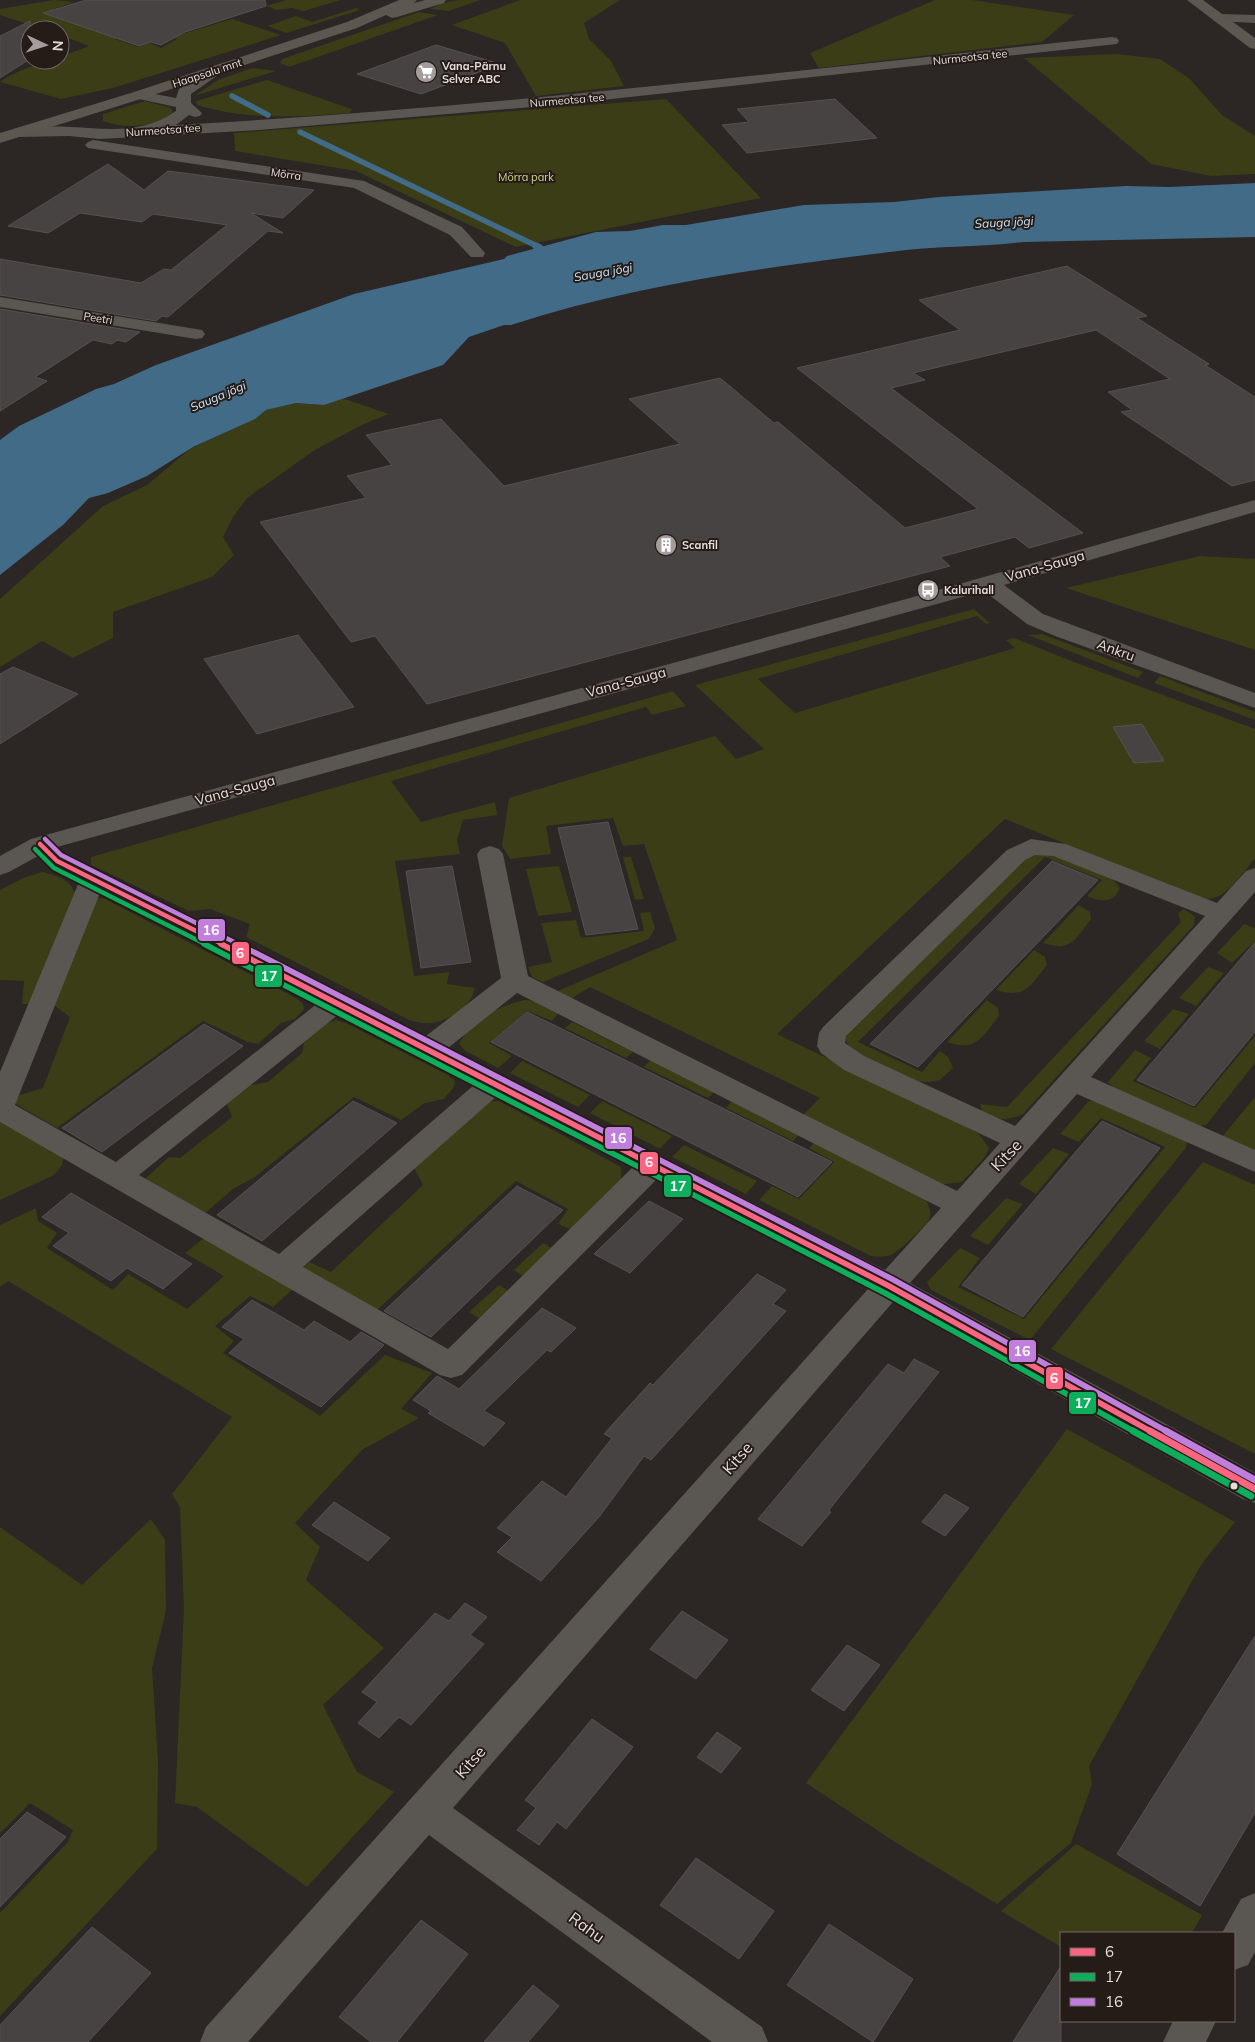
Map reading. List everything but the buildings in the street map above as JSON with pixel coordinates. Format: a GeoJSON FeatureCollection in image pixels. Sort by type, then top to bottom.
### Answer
{"type":"FeatureCollection","features":[{"type":"Feature","properties":{"kind":"main road","name":"Haapsalu mnt"},"geometry":{"type":"LineString","coordinates":[[0,138],[139,95],[352,25],[410,0]]}},
{"type":"Feature","properties":{"kind":"main road"},"geometry":{"type":"LineString","coordinates":[[1194,0],[1255,45]]}},
{"type":"Feature","properties":{"kind":"main road"},"geometry":{"type":"LineString","coordinates":[[352,25],[435,1]]}},
{"type":"Feature","properties":{"kind":"street"},"geometry":{"type":"LineString","coordinates":[[1223,22],[1255,19]]}},
{"type":"Feature","properties":{"kind":"street"},"geometry":{"type":"LineString","coordinates":[[1223,22],[1255,27]]}},
{"type":"Feature","properties":{"kind":"street","name":"Nurmeotsa tee"},"geometry":{"type":"LineString","coordinates":[[20,132],[69,131],[100,134],[137,131],[191,115],[289,121],[565,100],[1112,41]]}},
{"type":"Feature","properties":{"kind":"street"},"geometry":{"type":"LineString","coordinates":[[180,158],[191,115],[184,92],[216,70]]}},
{"type":"Feature","properties":{"kind":"street"},"geometry":{"type":"LineString","coordinates":[[139,95],[191,115]]}},
{"type":"Feature","properties":{"kind":"street"},"geometry":{"type":"LineString","coordinates":[[90,110],[90,121],[108,128],[137,131],[166,125],[183,113],[191,115]]}},
{"type":"Feature","properties":{"kind":"street","name":"Mõrra"},"geometry":{"type":"LineString","coordinates":[[77,143],[358,184],[456,231],[477,253]]}},
{"type":"Feature","properties":{"kind":"street","name":"Peetri"},"geometry":{"type":"LineString","coordinates":[[0,302],[196,334]]}},
{"type":"Feature","properties":{"kind":"street","name":"Vana-Sauga"},"geometry":{"type":"LineString","coordinates":[[0,867],[40,844],[987,583],[1255,506]]}},
{"type":"Feature","properties":{"kind":"street","name":"Ankru"},"geometry":{"type":"LineString","coordinates":[[987,583],[1035,619],[1255,701]]}},
{"type":"Feature","properties":{"kind":"street"},"geometry":{"type":"LineString","coordinates":[[40,844],[57,861],[337,1002],[493,1084],[889,1286],[1255,1489]]}},
{"type":"Feature","properties":{"kind":"street"},"geometry":{"type":"LineString","coordinates":[[1020,1140],[854,1063],[831,1046],[833,1032],[1016,855],[1031,847],[1057,849],[1222,914]]}},
{"type":"Feature","properties":{"kind":"street"},"geometry":{"type":"LineString","coordinates":[[490,854],[515,981]]}},
{"type":"Feature","properties":{"kind":"street","name":"Kitse"},"geometry":{"type":"LineString","coordinates":[[221,2042],[960,1205],[1074,1081],[1255,876]]}},
{"type":"Feature","properties":{"kind":"street"},"geometry":{"type":"LineString","coordinates":[[93,879],[0,1108],[451,1366],[654,1166]]}},
{"type":"Feature","properties":{"kind":"street"},"geometry":{"type":"LineString","coordinates":[[427,1050],[515,981]]}},
{"type":"Feature","properties":{"kind":"street"},"geometry":{"type":"LineString","coordinates":[[515,981],[960,1205]]}},
{"type":"Feature","properties":{"kind":"street"},"geometry":{"type":"LineString","coordinates":[[118,1176],[337,1002]]}},
{"type":"Feature","properties":{"kind":"street"},"geometry":{"type":"LineString","coordinates":[[1074,1081],[1255,1162]]}},
{"type":"Feature","properties":{"kind":"street"},"geometry":{"type":"LineString","coordinates":[[281,1269],[493,1084]]}},
{"type":"Feature","properties":{"kind":"street","name":"Rahu"},"geometry":{"type":"LineString","coordinates":[[426,1811],[746,2042]]}},
{"type":"Feature","properties":{"kind":"street"},"geometry":{"type":"LineString","coordinates":[[1235,1949],[1255,1912]]}},
{"type":"Feature","properties":{"kind":"street"},"geometry":{"type":"LineString","coordinates":[[1184,2042],[1194,2022]]}},
{"type":"Feature","properties":{"kind":"green space"},"geometry":{"type":"Polygon","coordinates":[[[54,0],[74,2],[53,9],[129,35],[115,39],[138,47],[150,43],[161,48],[177,39],[172,37],[232,19],[281,35],[113,88],[61,99],[0,82],[23,70],[70,70],[70,53],[89,46],[70,39],[70,20],[20,20],[20,22],[0,15],[0,9],[54,0]]]}},
{"type":"Feature","properties":{"kind":"green space"},"geometry":{"type":"Polygon","coordinates":[[[286,0],[341,0],[304,11],[292,8],[278,10],[266,6],[286,0]]]}},
{"type":"Feature","properties":{"kind":"green space"},"geometry":{"type":"Polygon","coordinates":[[[458,0],[480,0],[449,11],[430,9],[443,3],[458,0]]]}},
{"type":"Feature","properties":{"kind":"green space"},"geometry":{"type":"Polygon","coordinates":[[[520,0],[620,0],[584,23],[589,39],[611,61],[624,86],[536,96],[505,43],[452,25],[520,0]]]}},
{"type":"Feature","properties":{"kind":"green space"},"geometry":{"type":"Polygon","coordinates":[[[935,0],[972,0],[1074,15],[1042,42],[819,68],[810,53],[935,0]]]}},
{"type":"Feature","properties":{"kind":"green space"},"geometry":{"type":"Polygon","coordinates":[[[356,8],[360,10],[286,33],[267,26],[296,16],[312,22],[356,8]]]}},
{"type":"Feature","properties":{"kind":"green space"},"geometry":{"type":"Polygon","coordinates":[[[419,12],[438,15],[289,67],[280,63],[282,59],[419,12]]]}},
{"type":"Feature","properties":{"kind":"green space"},"geometry":{"type":"Polygon","coordinates":[[[1118,54],[1160,59],[1190,79],[1222,115],[1255,136],[1255,174],[1211,176],[1151,164],[1024,58],[1118,54]]]}},
{"type":"Feature","properties":{"kind":"green space"},"geometry":{"type":"Polygon","coordinates":[[[252,68],[276,71],[194,96],[218,80],[252,68]]]}},
{"type":"Feature","properties":{"kind":"green space"},"geometry":{"type":"Polygon","coordinates":[[[267,80],[352,109],[350,113],[310,116],[255,116],[236,114],[197,105],[196,101],[267,80]]]}},
{"type":"Feature","properties":{"kind":"green space","name":"Mõrra park"},"geometry":{"type":"Polygon","coordinates":[[[666,99],[761,198],[516,247],[356,171],[235,151],[234,133],[666,99]]]}},
{"type":"Feature","properties":{"kind":"green space"},"geometry":{"type":"Polygon","coordinates":[[[145,101],[171,108],[173,113],[157,122],[139,126],[112,124],[103,121],[103,114],[145,101]]]}},
{"type":"Feature","properties":{"kind":"green space"},"geometry":{"type":"Polygon","coordinates":[[[342,398],[389,414],[364,424],[315,450],[247,498],[233,517],[223,537],[234,555],[212,577],[113,612],[113,638],[73,658],[42,641],[0,667],[0,599],[103,506],[147,485],[190,449],[252,420],[266,410],[296,403],[324,405],[342,398]]]}},
{"type":"Feature","properties":{"kind":"green space"},"geometry":{"type":"Polygon","coordinates":[[[1200,556],[1255,559],[1255,650],[1066,588],[1200,556]]]}},
{"type":"Feature","properties":{"kind":"green space"},"geometry":{"type":"Polygon","coordinates":[[[974,609],[990,623],[986,624],[977,616],[758,679],[795,713],[1015,648],[1006,640],[1014,638],[1255,729],[1255,858],[1240,877],[1222,894],[1215,898],[1205,899],[1185,893],[1005,819],[777,1034],[937,1111],[979,1134],[989,1148],[985,1157],[962,1182],[937,1185],[801,1117],[820,1098],[590,987],[571,999],[555,992],[677,940],[644,844],[623,846],[613,818],[546,826],[551,854],[510,859],[502,846],[509,798],[715,736],[736,759],[764,749],[695,685],[974,609]]]}},
{"type":"Feature","properties":{"kind":"green space"},"geometry":{"type":"Polygon","coordinates":[[[1042,634],[1143,672],[1138,678],[1028,635],[1042,634]]]}},
{"type":"Feature","properties":{"kind":"green space"},"geometry":{"type":"Polygon","coordinates":[[[1160,676],[1255,712],[1255,720],[1154,683],[1160,676]]]}},
{"type":"Feature","properties":{"kind":"green space"},"geometry":{"type":"Polygon","coordinates":[[[673,691],[686,706],[652,715],[646,707],[391,781],[421,822],[495,802],[497,815],[463,820],[457,840],[460,854],[395,861],[414,976],[449,972],[447,984],[475,988],[470,1001],[446,1019],[432,1023],[409,1020],[246,937],[250,924],[210,909],[189,911],[91,865],[91,857],[673,691]]]}},
{"type":"Feature","properties":{"kind":"green space"},"geometry":{"type":"Polygon","coordinates":[[[1039,851],[1111,877],[1120,888],[1114,897],[1106,900],[1097,900],[1087,896],[1102,880],[1045,857],[858,1042],[922,1072],[940,1051],[948,1057],[953,1068],[940,1080],[928,1082],[913,1081],[855,1054],[844,1039],[844,1034],[1030,854],[1039,851]]]}},
{"type":"Feature","properties":{"kind":"green space"},"geometry":{"type":"Polygon","coordinates":[[[623,857],[631,857],[644,899],[635,900],[623,857]]]}},
{"type":"Feature","properties":{"kind":"green space"},"geometry":{"type":"Polygon","coordinates":[[[559,866],[572,912],[538,916],[526,869],[559,866]]]}},
{"type":"Feature","properties":{"kind":"green space"},"geometry":{"type":"Polygon","coordinates":[[[42,872],[57,876],[66,881],[75,893],[33,1004],[22,1004],[24,981],[0,980],[0,890],[23,878],[42,872]]]}},
{"type":"Feature","properties":{"kind":"green space"},"geometry":{"type":"Polygon","coordinates":[[[103,898],[296,998],[303,1004],[304,1009],[295,1019],[281,1023],[258,1044],[248,1042],[203,1021],[57,1128],[16,1104],[16,1096],[43,1088],[70,1017],[51,1003],[92,899],[103,898]]]}},
{"type":"Feature","properties":{"kind":"green space"},"geometry":{"type":"Polygon","coordinates":[[[1079,905],[1090,912],[1091,919],[1076,938],[1066,945],[1060,946],[1043,943],[1079,905]]]}},
{"type":"Feature","properties":{"kind":"green space"},"geometry":{"type":"Polygon","coordinates":[[[1184,909],[1195,917],[1194,925],[1023,1114],[1002,1119],[982,1112],[980,1104],[1007,1107],[1181,922],[1178,913],[1184,909]]]}},
{"type":"Feature","properties":{"kind":"green space"},"geometry":{"type":"Polygon","coordinates":[[[650,912],[655,928],[649,939],[543,982],[532,977],[528,967],[552,962],[541,923],[576,920],[581,938],[644,931],[640,913],[650,912]]]}},
{"type":"Feature","properties":{"kind":"green space"},"geometry":{"type":"Polygon","coordinates":[[[1244,924],[1255,928],[1255,941],[1232,963],[1217,953],[1244,924]]]}},
{"type":"Feature","properties":{"kind":"green space"},"geometry":{"type":"Polygon","coordinates":[[[1034,950],[1045,957],[1047,965],[1031,985],[1021,992],[1014,993],[996,990],[1034,950]]]}},
{"type":"Feature","properties":{"kind":"green space"},"geometry":{"type":"Polygon","coordinates":[[[1208,967],[1224,973],[1196,1006],[1179,998],[1208,967]]]}},
{"type":"Feature","properties":{"kind":"green space"},"geometry":{"type":"Polygon","coordinates":[[[525,1000],[535,1001],[559,1012],[552,1021],[527,1011],[489,1043],[512,1056],[498,1068],[464,1050],[459,1044],[471,1027],[479,1020],[505,1006],[525,1000]]]}},
{"type":"Feature","properties":{"kind":"green space"},"geometry":{"type":"Polygon","coordinates":[[[987,1000],[998,1008],[999,1016],[983,1036],[972,1044],[957,1045],[947,1042],[987,1000]]]}},
{"type":"Feature","properties":{"kind":"green space"},"geometry":{"type":"Polygon","coordinates":[[[1173,1009],[1189,1014],[1160,1049],[1144,1041],[1173,1009]]]}},
{"type":"Feature","properties":{"kind":"green space"},"geometry":{"type":"Polygon","coordinates":[[[336,1020],[346,1023],[448,1075],[455,1081],[454,1087],[444,1099],[425,1103],[401,1120],[354,1097],[255,1177],[233,1189],[204,1214],[145,1179],[169,1157],[180,1158],[232,1117],[226,1101],[245,1086],[268,1082],[302,1053],[305,1037],[319,1026],[336,1020]]]}},
{"type":"Feature","properties":{"kind":"green space"},"geometry":{"type":"Polygon","coordinates":[[[572,1022],[633,1052],[626,1058],[565,1028],[572,1022]]]}},
{"type":"Feature","properties":{"kind":"green space"},"geometry":{"type":"Polygon","coordinates":[[[1255,1036],[1255,1063],[1206,1125],[1192,1127],[1116,1090],[1108,1082],[1135,1050],[1151,1058],[1133,1081],[1195,1108],[1255,1036]]]}},
{"type":"Feature","properties":{"kind":"green space"},"geometry":{"type":"Polygon","coordinates":[[[650,1060],[714,1092],[708,1098],[644,1067],[650,1060]]]}},
{"type":"Feature","properties":{"kind":"green space"},"geometry":{"type":"Polygon","coordinates":[[[522,1061],[590,1095],[578,1107],[510,1073],[522,1061]]]}},
{"type":"Feature","properties":{"kind":"green space"},"geometry":{"type":"Polygon","coordinates":[[[1255,1097],[1255,1154],[1221,1138],[1255,1097]]]}},
{"type":"Feature","properties":{"kind":"green space"},"geometry":{"type":"Polygon","coordinates":[[[499,1101],[621,1167],[621,1184],[573,1230],[558,1224],[568,1209],[516,1181],[375,1312],[303,1268],[309,1262],[331,1272],[423,1185],[412,1164],[483,1102],[499,1101]]]}},
{"type":"Feature","properties":{"kind":"green space"},"geometry":{"type":"Polygon","coordinates":[[[602,1101],[672,1136],[660,1149],[590,1113],[602,1101]]]}},
{"type":"Feature","properties":{"kind":"green space"},"geometry":{"type":"Polygon","coordinates":[[[732,1101],[799,1134],[793,1141],[726,1108],[732,1101]]]}},
{"type":"Feature","properties":{"kind":"green space"},"geometry":{"type":"Polygon","coordinates":[[[1089,1101],[1102,1102],[1188,1141],[1185,1149],[1030,1340],[931,1290],[927,1282],[960,1248],[980,1258],[958,1287],[1024,1319],[1165,1147],[1101,1118],[1079,1142],[1060,1134],[1089,1101]]]}},
{"type":"Feature","properties":{"kind":"green space"},"geometry":{"type":"Polygon","coordinates":[[[0,1122],[64,1156],[62,1165],[54,1175],[0,1200],[0,1122]]]}},
{"type":"Feature","properties":{"kind":"green space"},"geometry":{"type":"Polygon","coordinates":[[[815,1142],[924,1197],[930,1211],[927,1223],[905,1245],[891,1255],[871,1256],[759,1200],[772,1186],[799,1199],[834,1162],[809,1148],[815,1142]]]}},
{"type":"Feature","properties":{"kind":"green space"},"geometry":{"type":"Polygon","coordinates":[[[684,1145],[757,1181],[746,1194],[672,1157],[684,1145]]]}},
{"type":"Feature","properties":{"kind":"green space"},"geometry":{"type":"Polygon","coordinates":[[[1053,1148],[1069,1154],[1036,1194],[1019,1184],[1053,1148]]]}},
{"type":"Feature","properties":{"kind":"green space"},"geometry":{"type":"Polygon","coordinates":[[[1203,1162],[1255,1185],[1255,1454],[1051,1349],[1203,1162]]]}},
{"type":"Feature","properties":{"kind":"green space"},"geometry":{"type":"Polygon","coordinates":[[[1006,1198],[1023,1204],[988,1245],[970,1236],[1006,1198]]]}},
{"type":"Feature","properties":{"kind":"green space"},"geometry":{"type":"Polygon","coordinates":[[[36,1208],[38,1221],[57,1233],[47,1248],[113,1290],[128,1274],[187,1309],[224,1276],[185,1253],[204,1238],[293,1289],[273,1307],[250,1296],[215,1326],[234,1341],[223,1353],[320,1416],[385,1355],[432,1373],[401,1409],[419,1418],[362,1450],[295,1523],[320,1547],[306,1580],[384,1648],[323,1705],[357,1772],[394,1792],[307,1887],[197,1807],[175,1803],[184,1608],[180,1507],[172,1494],[232,1417],[8,1281],[0,1287],[0,1225],[36,1208]]]}},
{"type":"Feature","properties":{"kind":"green space"},"geometry":{"type":"Polygon","coordinates":[[[543,1243],[553,1249],[524,1277],[514,1270],[543,1243]]]}},
{"type":"Feature","properties":{"kind":"green space"},"geometry":{"type":"Polygon","coordinates":[[[499,1285],[509,1291],[480,1319],[469,1312],[499,1285]]]}},
{"type":"Feature","properties":{"kind":"green space"},"geometry":{"type":"Polygon","coordinates":[[[1067,1429],[1235,1522],[1201,1565],[1089,1766],[1092,1784],[1071,1843],[997,1904],[895,1842],[806,1783],[1067,1429]]]}},
{"type":"Feature","properties":{"kind":"green space"},"geometry":{"type":"Polygon","coordinates":[[[151,1519],[165,1540],[166,1611],[152,1668],[158,1760],[157,1849],[0,2016],[0,1913],[68,1842],[73,1830],[30,1803],[0,1833],[0,1527],[82,1585],[151,1519]]]}},
{"type":"Feature","properties":{"kind":"green space"},"geometry":{"type":"Polygon","coordinates":[[[1076,1844],[1202,1915],[1193,1932],[1060,1932],[1060,1946],[1001,1911],[1076,1844]]]}},
{"type":"Feature","properties":{"kind":"water","name":"Sauga jõgi"},"geometry":{"type":"Polygon","coordinates":[[[1255,183],[1255,237],[1023,242],[906,250],[756,270],[657,287],[607,298],[511,325],[504,325],[469,337],[443,365],[324,405],[296,403],[266,410],[255,419],[193,447],[147,476],[108,493],[89,498],[63,525],[0,575],[0,440],[19,426],[96,389],[114,384],[156,365],[354,294],[504,259],[507,256],[596,232],[630,231],[663,225],[686,225],[804,205],[894,202],[939,197],[1126,186],[1169,187],[1255,183]]]}},
{"type":"Feature","properties":{"kind":"waterway"},"geometry":{"type":"LineString","coordinates":[[232,96],[268,115]]}},
{"type":"Feature","properties":{"kind":"waterway"},"geometry":{"type":"LineString","coordinates":[[300,132],[539,247]]}},
{"type":"Feature","properties":{"kind":"waterway"},"geometry":{"type":"LineString","coordinates":[[536,246],[540,248]]}},
{"type":"Feature","properties":{"kind":"transit line","name":"16"},"geometry":{"type":"LineString","coordinates":[[45,839],[61,855],[340,995],[892,1279],[1255,1480]]}},
{"type":"Feature","properties":{"kind":"transit line","name":"6"},"geometry":{"type":"LineString","coordinates":[[40,844],[57,861],[337,1002],[889,1286],[1255,1489]]}},
{"type":"Feature","properties":{"kind":"transit line","name":"17"},"geometry":{"type":"LineString","coordinates":[[35,849],[54,868],[334,1009],[885,1293],[1251,1496]]}},
{"type":"Feature","properties":{"kind":"place","name":"Vana-Pärnu Selver ABC"},"geometry":{"type":"Point","coordinates":[426,72]}},
{"type":"Feature","properties":{"kind":"place","name":"Scanfil"},"geometry":{"type":"Point","coordinates":[666,545]}},
{"type":"Feature","properties":{"kind":"place","name":"Kalurihall"},"geometry":{"type":"Point","coordinates":[928,590]}}]}
